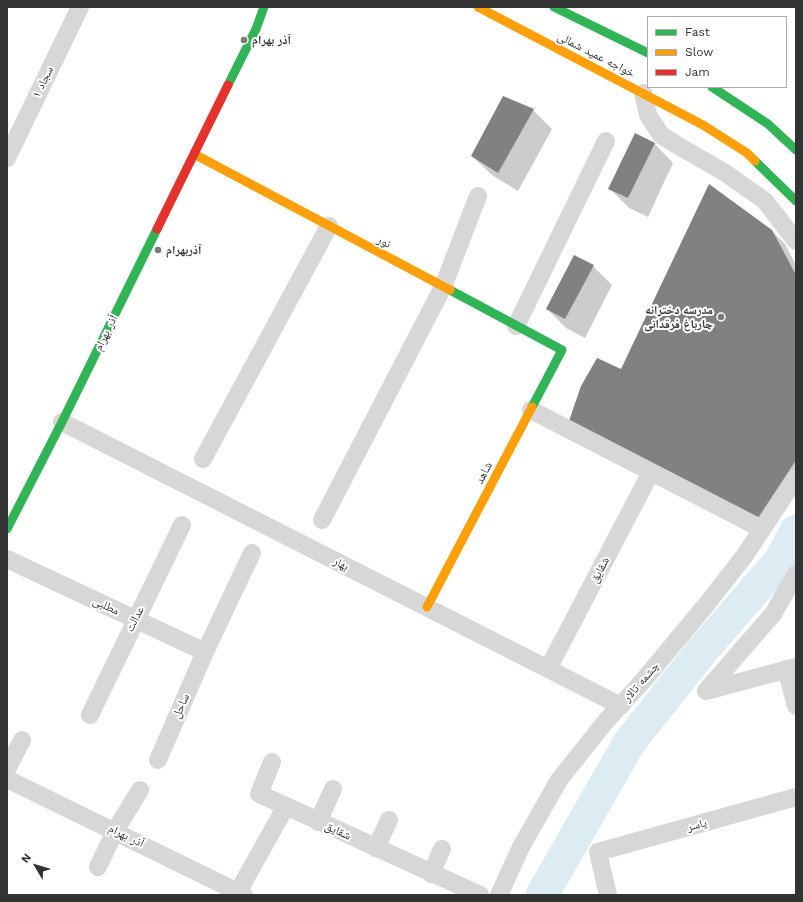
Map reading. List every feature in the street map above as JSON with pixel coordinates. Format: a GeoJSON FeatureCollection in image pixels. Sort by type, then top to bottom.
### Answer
{"type":"FeatureCollection","features":[{"type":"Feature","properties":{"kind":"street","name":"سجاد ۱"},"geometry":{"type":"LineString","coordinates":[[7,158],[80,7]]}},
{"type":"Feature","properties":{"kind":"street"},"geometry":{"type":"LineString","coordinates":[[256,29],[263,7]]}},
{"type":"Feature","properties":{"kind":"street","name":"خواجه عمید شمالی"},"geometry":{"type":"LineString","coordinates":[[478,7],[703,125],[747,153],[796,200]]}},
{"type":"Feature","properties":{"kind":"street","name":"خواجه عمید شمالی"},"geometry":{"type":"LineString","coordinates":[[554,7],[647,53]]}},
{"type":"Feature","properties":{"kind":"street"},"geometry":{"type":"LineString","coordinates":[[256,29],[272,10]]}},
{"type":"Feature","properties":{"kind":"street","name":"آذر بهرام"},"geometry":{"type":"LineString","coordinates":[[7,529],[62,422],[256,29]]}},
{"type":"Feature","properties":{"kind":"street"},"geometry":{"type":"LineString","coordinates":[[714,88],[768,124],[796,150]]}},
{"type":"Feature","properties":{"kind":"street"},"geometry":{"type":"LineString","coordinates":[[643,93],[648,115],[661,135],[724,172],[765,202],[796,241]]}},
{"type":"Feature","properties":{"kind":"street"},"geometry":{"type":"LineString","coordinates":[[516,326],[606,141]]}},
{"type":"Feature","properties":{"kind":"street","name":"نور"},"geometry":{"type":"LineString","coordinates":[[194,154],[562,350]]}},
{"type":"Feature","properties":{"kind":"street"},"geometry":{"type":"LineString","coordinates":[[322,520],[442,287],[478,196]]}},
{"type":"Feature","properties":{"kind":"street"},"geometry":{"type":"LineString","coordinates":[[203,459],[329,226]]}},
{"type":"Feature","properties":{"kind":"street","name":"شاهد"},"geometry":{"type":"LineString","coordinates":[[427,607],[562,350]]}},
{"type":"Feature","properties":{"kind":"street"},"geometry":{"type":"LineString","coordinates":[[530,410],[762,529]]}},
{"type":"Feature","properties":{"kind":"street","name":"بهار"},"geometry":{"type":"LineString","coordinates":[[62,422],[621,706]]}},
{"type":"Feature","properties":{"kind":"street","name":"شقایق"},"geometry":{"type":"LineString","coordinates":[[548,669],[651,472]]}},
{"type":"Feature","properties":{"kind":"street","name":"چشمه تالار"},"geometry":{"type":"LineString","coordinates":[[499,895],[521,847],[559,780],[606,721],[642,682],[706,605],[745,554],[796,478]]}},
{"type":"Feature","properties":{"kind":"street","name":"عدالت"},"geometry":{"type":"LineString","coordinates":[[90,715],[182,525]]}},
{"type":"Feature","properties":{"kind":"street","name":"ساحل"},"geometry":{"type":"LineString","coordinates":[[158,760],[205,652],[252,553]]}},
{"type":"Feature","properties":{"kind":"street","name":"مطلبی"},"geometry":{"type":"LineString","coordinates":[[7,559],[205,652]]}},
{"type":"Feature","properties":{"kind":"street"},"geometry":{"type":"LineString","coordinates":[[796,574],[773,614],[706,691],[791,668],[796,706]]}},
{"type":"Feature","properties":{"kind":"street"},"geometry":{"type":"LineString","coordinates":[[7,769],[22,740]]}},
{"type":"Feature","properties":{"kind":"street","name":"شقایق"},"geometry":{"type":"LineString","coordinates":[[272,762],[259,794],[431,874],[480,895]]}},
{"type":"Feature","properties":{"kind":"street","name":"آذر بهرام"},"geometry":{"type":"LineString","coordinates":[[7,779],[115,831],[214,888],[241,894]]}},
{"type":"Feature","properties":{"kind":"street"},"geometry":{"type":"LineString","coordinates":[[318,822],[333,789]]}},
{"type":"Feature","properties":{"kind":"street"},"geometry":{"type":"LineString","coordinates":[[98,867],[115,831],[140,790]]}},
{"type":"Feature","properties":{"kind":"street","name":"یاسر"},"geometry":{"type":"LineString","coordinates":[[608,895],[598,852],[796,797]]}},
{"type":"Feature","properties":{"kind":"street"},"geometry":{"type":"LineString","coordinates":[[241,894],[286,806]]}},
{"type":"Feature","properties":{"kind":"street"},"geometry":{"type":"LineString","coordinates":[[376,848],[389,820]]}},
{"type":"Feature","properties":{"kind":"street"},"geometry":{"type":"LineString","coordinates":[[431,874],[442,849]]}},
{"type":"Feature","properties":{"kind":"building"},"geometry":{"type":"Polygon","coordinates":[[[503,96],[534,109],[498,173],[471,156],[503,96]]]}},
{"type":"Feature","properties":{"kind":"building"},"geometry":{"type":"Polygon","coordinates":[[[635,133],[655,143],[628,198],[608,189],[635,133]]]}},
{"type":"Feature","properties":{"kind":"building","name":"مدرسه دخترانه چارباغ فرقدانی"},"geometry":{"type":"Polygon","coordinates":[[[709,184],[772,230],[796,275],[796,460],[758,518],[569,421],[581,386],[597,358],[621,369],[709,184]]]}},
{"type":"Feature","properties":{"kind":"building"},"geometry":{"type":"Polygon","coordinates":[[[574,255],[594,265],[565,319],[546,309],[574,255]]]}},
{"type":"Feature","properties":{"kind":"waterway"},"geometry":{"type":"LineString","coordinates":[[542,895],[629,743],[701,652],[780,561],[796,531]]}},
{"type":"Feature","properties":{"kind":"traffic: fast"},"geometry":{"type":"LineString","coordinates":[[228,85],[256,29],[264,7]]}},
{"type":"Feature","properties":{"kind":"traffic: fast"},"geometry":{"type":"LineString","coordinates":[[554,7],[647,53]]}},
{"type":"Feature","properties":{"kind":"traffic: fast"},"geometry":{"type":"LineString","coordinates":[[714,88],[768,124],[796,150]]}},
{"type":"Feature","properties":{"kind":"traffic: fast"},"geometry":{"type":"LineString","coordinates":[[755,161],[796,201]]}},
{"type":"Feature","properties":{"kind":"traffic: fast"},"geometry":{"type":"LineString","coordinates":[[7,529],[62,422],[157,229]]}},
{"type":"Feature","properties":{"kind":"traffic: fast"},"geometry":{"type":"LineString","coordinates":[[450,290],[562,350],[532,407]]}},
{"type":"Feature","properties":{"kind":"traffic: slow"},"geometry":{"type":"LineString","coordinates":[[478,7],[703,125],[747,153],[755,161]]}},
{"type":"Feature","properties":{"kind":"traffic: slow"},"geometry":{"type":"LineString","coordinates":[[194,154],[450,290]]}},
{"type":"Feature","properties":{"kind":"traffic: slow"},"geometry":{"type":"LineString","coordinates":[[427,607],[532,407]]}},
{"type":"Feature","properties":{"kind":"traffic: jam"},"geometry":{"type":"LineString","coordinates":[[157,229],[228,85]]}},
{"type":"Feature","properties":{"kind":"place","name":"آذر بهرام"},"geometry":{"type":"Point","coordinates":[244,40]}},
{"type":"Feature","properties":{"kind":"place","name":"آذربهرام"},"geometry":{"type":"Point","coordinates":[158,250]}},
{"type":"Feature","properties":{"kind":"place","name":"مدرسه دخترانه چارباغ فرقدانی"},"geometry":{"type":"Point","coordinates":[721,317]}}]}
